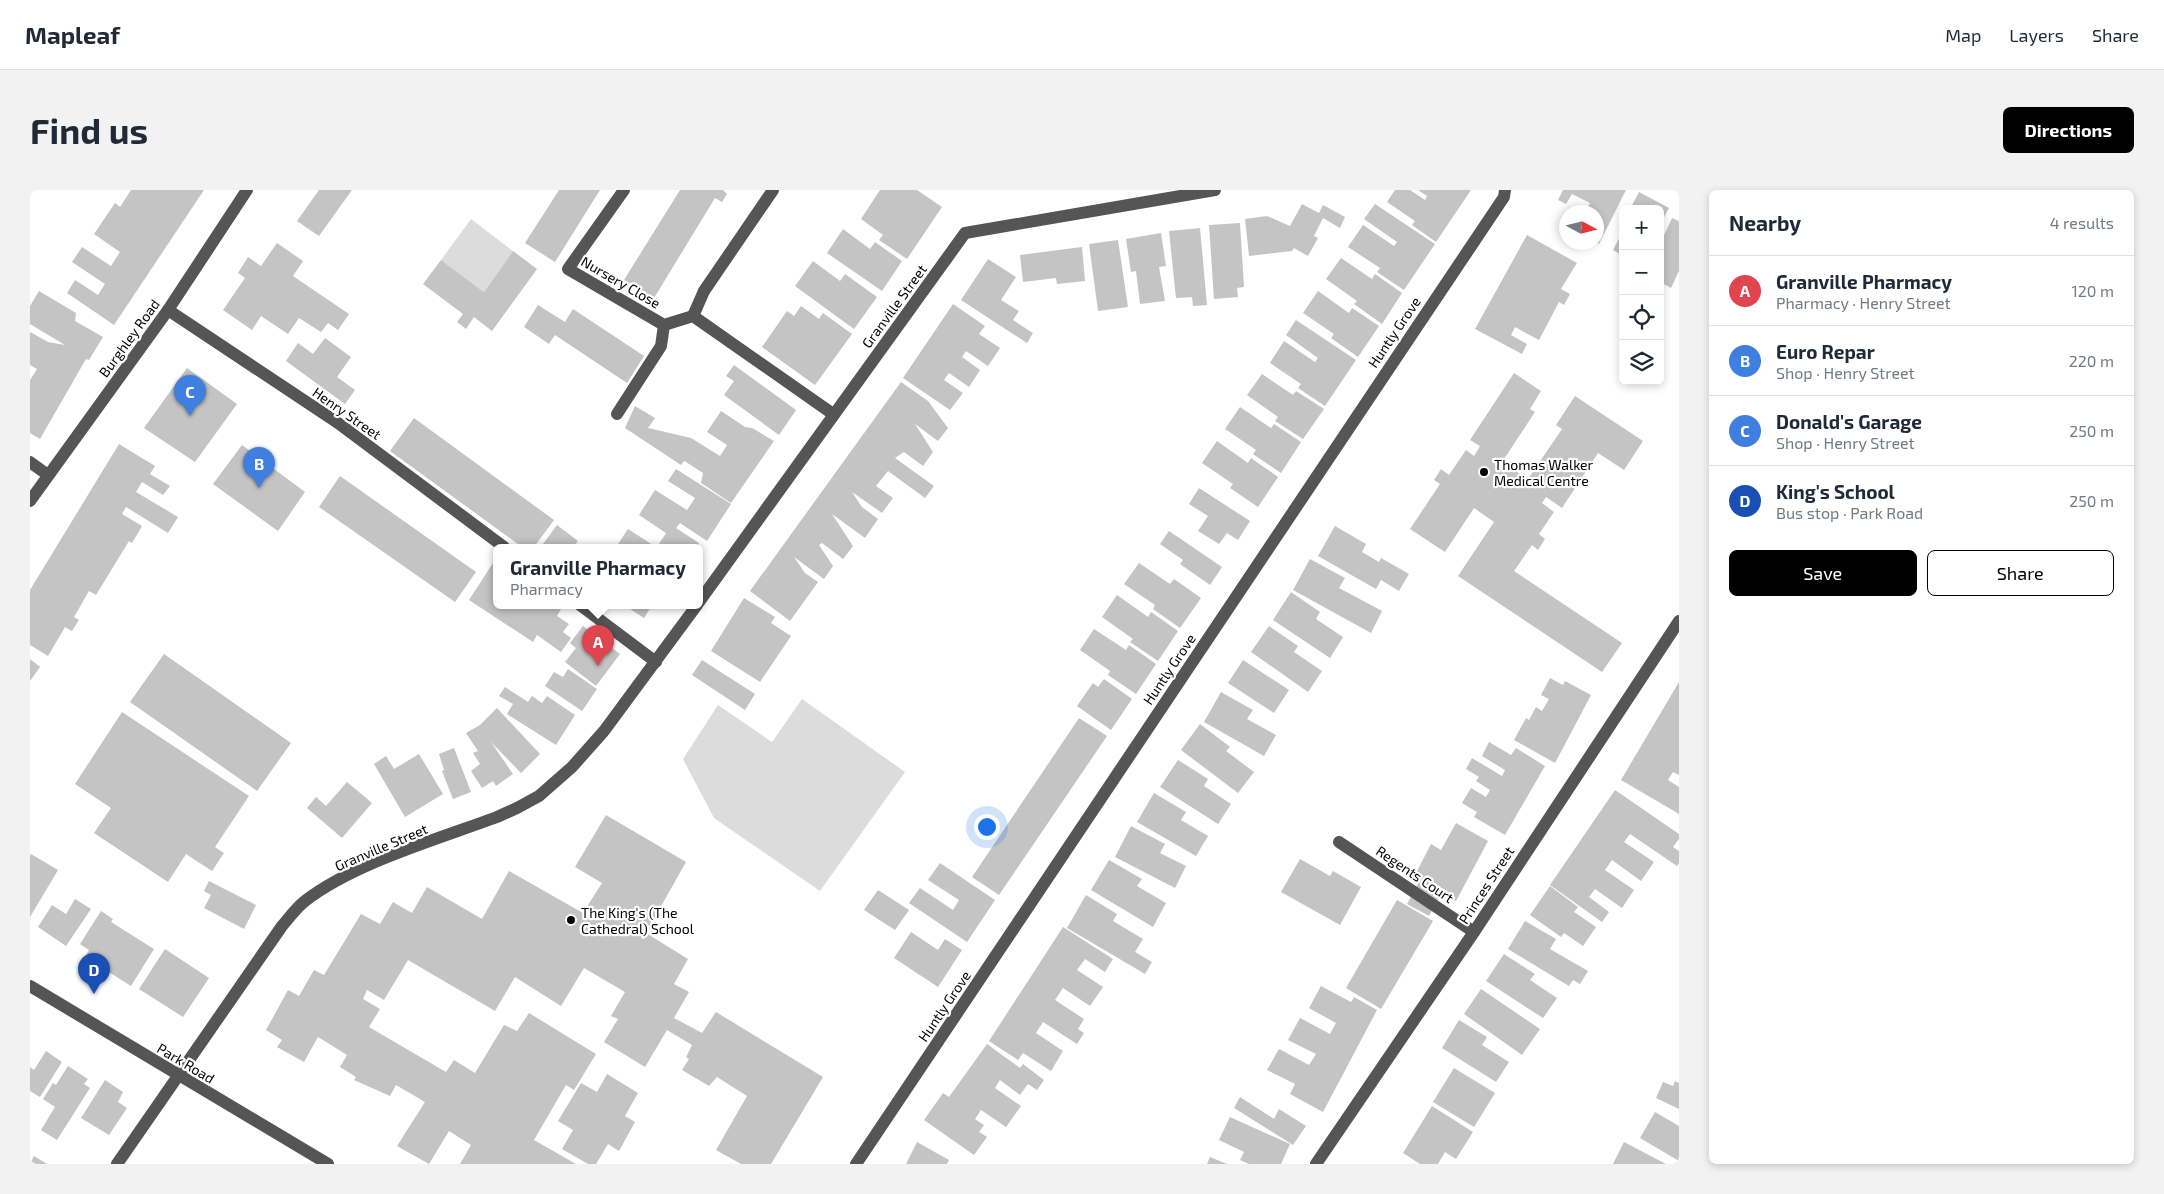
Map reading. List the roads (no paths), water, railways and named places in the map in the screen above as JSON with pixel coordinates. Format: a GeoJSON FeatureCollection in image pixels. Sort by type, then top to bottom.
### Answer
{"type":"FeatureCollection","features":[{"type":"Feature","properties":{"kind":"street","name":"Burghley Road"},"geometry":{"type":"LineString","coordinates":[[30,501],[168,310],[248,190]]}},
{"type":"Feature","properties":{"kind":"street","name":"Nursery Close"},"geometry":{"type":"LineString","coordinates":[[624,190],[568,269],[664,325],[692,316]]}},
{"type":"Feature","properties":{"kind":"street"},"geometry":{"type":"LineString","coordinates":[[773,190],[704,291],[692,316],[834,414]]}},
{"type":"Feature","properties":{"kind":"street","name":"Granville Street"},"geometry":{"type":"LineString","coordinates":[[703,596],[965,233],[1215,190]]}},
{"type":"Feature","properties":{"kind":"street","name":"Huntly Grove"},"geometry":{"type":"LineString","coordinates":[[856,1164],[1504,197],[1505,190]]}},
{"type":"Feature","properties":{"kind":"street","name":"Henry Street"},"geometry":{"type":"LineString","coordinates":[[168,310],[338,423],[500,544]]}},
{"type":"Feature","properties":{"kind":"street","name":"Nursery Close"},"geometry":{"type":"LineString","coordinates":[[617,414],[660,346],[664,325]]}},
{"type":"Feature","properties":{"kind":"street"},"geometry":{"type":"LineString","coordinates":[[30,462],[48,475]]}},
{"type":"Feature","properties":{"kind":"street"},"geometry":{"type":"LineString","coordinates":[[585,609],[656,662]]}},
{"type":"Feature","properties":{"kind":"street","name":"Granville Street"},"geometry":{"type":"LineString","coordinates":[[117,1164],[282,926],[304,902],[330,885],[367,866],[497,817],[539,796],[572,767],[604,731],[694,609]]}},
{"type":"Feature","properties":{"kind":"street","name":"Princes Street"},"geometry":{"type":"LineString","coordinates":[[1316,1164],[1474,932],[1679,621]]}},
{"type":"Feature","properties":{"kind":"street","name":"Regents Court"},"geometry":{"type":"LineString","coordinates":[[1339,842],[1474,932]]}},
{"type":"Feature","properties":{"kind":"street","name":"Park Road"},"geometry":{"type":"LineString","coordinates":[[30,986],[328,1164]]}},
{"type":"Feature","properties":{"kind":"place","name":"Donald's Garage"},"geometry":{"type":"Point","coordinates":[190,416]}},
{"type":"Feature","properties":{"kind":"place","name":"Thomas Walker Medical Centre"},"geometry":{"type":"Point","coordinates":[1484,472]}},
{"type":"Feature","properties":{"kind":"place","name":"Euro Repar"},"geometry":{"type":"Point","coordinates":[259,488]}},
{"type":"Feature","properties":{"kind":"place","name":"Granville Pharmacy"},"geometry":{"type":"Point","coordinates":[598,666]}},
{"type":"Feature","properties":{"kind":"place","name":"The King's (The Cathedral) School"},"geometry":{"type":"Point","coordinates":[571,920]}},
{"type":"Feature","properties":{"kind":"place","name":"King's School"},"geometry":{"type":"Point","coordinates":[94,994]}}]}
